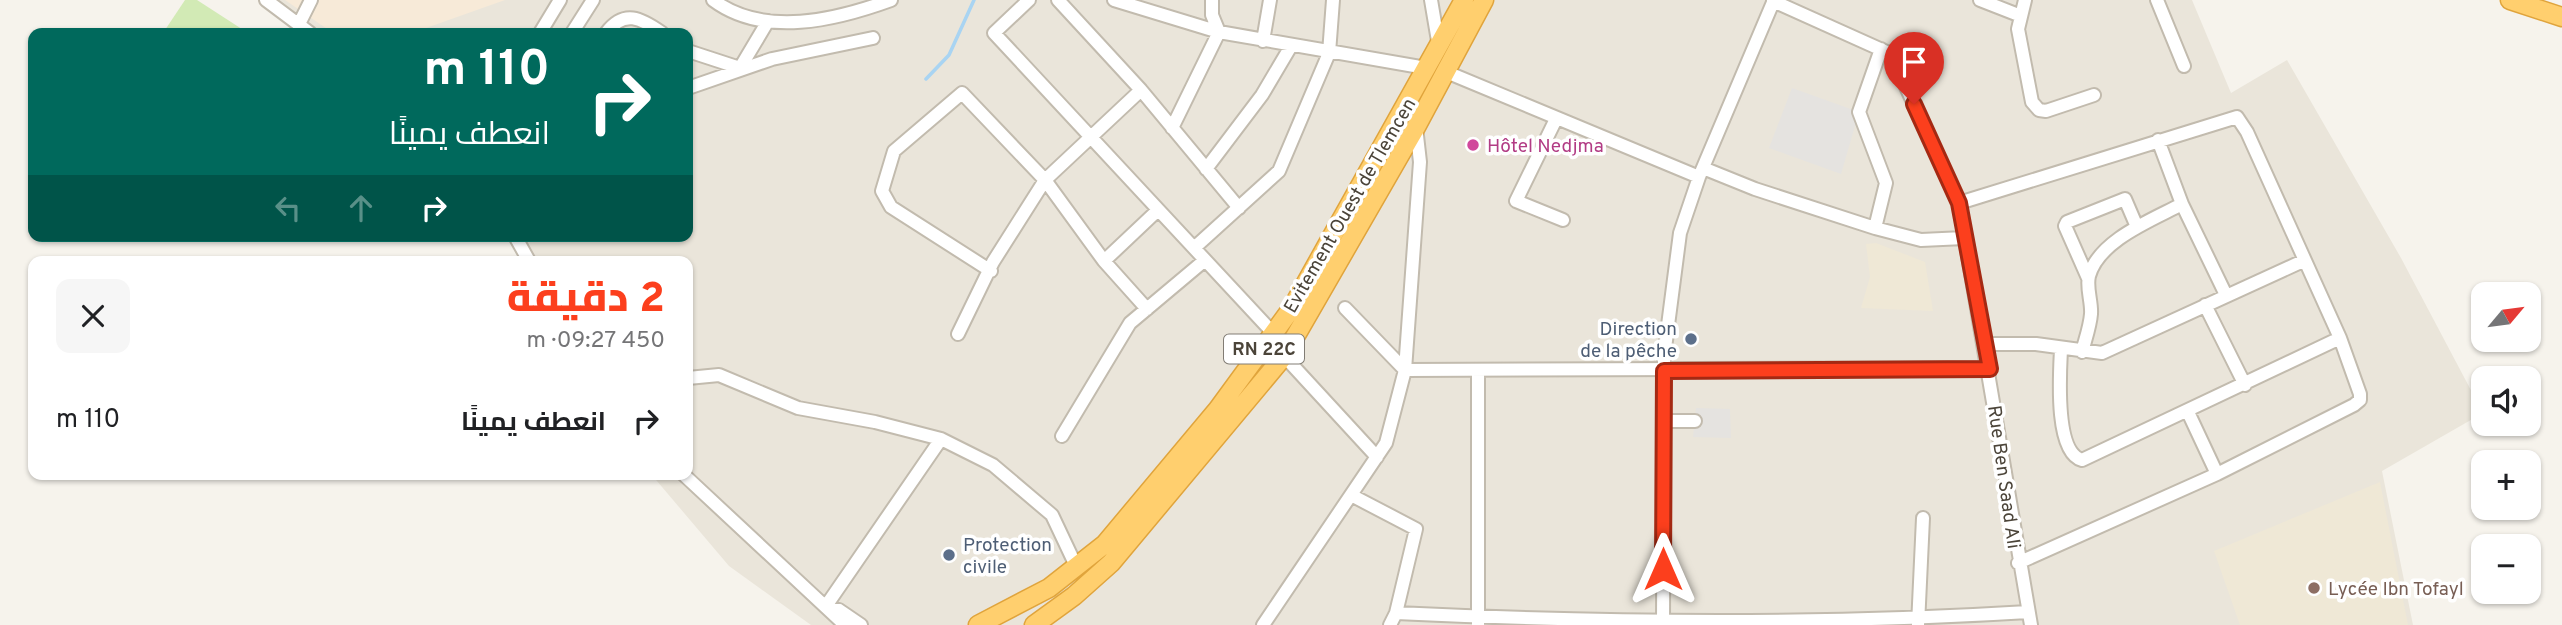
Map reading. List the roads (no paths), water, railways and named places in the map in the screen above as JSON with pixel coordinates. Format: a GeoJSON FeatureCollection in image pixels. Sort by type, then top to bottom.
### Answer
{"type":"FeatureCollection","features":[{"type":"Feature","properties":{"kind":"highway","name":"Evitement Ouest de Tlemcen"},"geometry":{"type":"LineString","coordinates":[[1034,625],[1074,596],[1111,562],[1284,356],[1416,127],[1435,70],[1438,47],[1464,0]]}},
{"type":"Feature","properties":{"kind":"highway","name":"Evitement Ouest de Tlemcen"},"geometry":{"type":"LineString","coordinates":[[978,625],[1023,604],[1077,568],[1105,544],[1218,409],[1274,334],[1435,70],[1484,0]]}},
{"type":"Feature","properties":{"kind":"highway"},"geometry":{"type":"LineString","coordinates":[[2510,0],[2562,17]]}},
{"type":"Feature","properties":{"kind":"street"},"geometry":{"type":"LineString","coordinates":[[266,0],[304,28]]}},
{"type":"Feature","properties":{"kind":"street"},"geometry":{"type":"LineString","coordinates":[[299,24],[311,0]]}},
{"type":"Feature","properties":{"kind":"street"},"geometry":{"type":"LineString","coordinates":[[543,28],[560,0]]}},
{"type":"Feature","properties":{"kind":"street"},"geometry":{"type":"LineString","coordinates":[[575,28],[593,0]]}},
{"type":"Feature","properties":{"kind":"street"},"geometry":{"type":"LineString","coordinates":[[713,0],[736,14],[768,21],[821,21],[857,13],[891,0]]}},
{"type":"Feature","properties":{"kind":"street"},"geometry":{"type":"LineString","coordinates":[[1030,0],[994,33],[1274,334]]}},
{"type":"Feature","properties":{"kind":"street"},"geometry":{"type":"LineString","coordinates":[[1058,0],[1140,90],[1239,208]]}},
{"type":"Feature","properties":{"kind":"street"},"geometry":{"type":"LineString","coordinates":[[1114,0],[1219,32],[1435,70],[1556,119],[1701,172],[1875,228],[1921,240],[1964,238]]}},
{"type":"Feature","properties":{"kind":"street"},"geometry":{"type":"LineString","coordinates":[[1172,128],[1219,32],[1212,15],[1212,0]]}},
{"type":"Feature","properties":{"kind":"street"},"geometry":{"type":"LineString","coordinates":[[1264,41],[1270,0]]}},
{"type":"Feature","properties":{"kind":"street"},"geometry":{"type":"LineString","coordinates":[[1194,248],[1279,171],[1329,53],[1333,0]]}},
{"type":"Feature","properties":{"kind":"street"},"geometry":{"type":"LineString","coordinates":[[1431,0],[1438,47]]}},
{"type":"Feature","properties":{"kind":"street"},"geometry":{"type":"LineString","coordinates":[[1980,0],[2021,16]]}},
{"type":"Feature","properties":{"kind":"street"},"geometry":{"type":"LineString","coordinates":[[2025,0],[2018,29],[2024,73],[2032,102],[2039,110],[2046,111],[2094,95]]}},
{"type":"Feature","properties":{"kind":"street"},"geometry":{"type":"LineString","coordinates":[[2157,0],[2184,66]]}},
{"type":"Feature","properties":{"kind":"street"},"geometry":{"type":"LineString","coordinates":[[1663,623],[1664,371],[1680,233],[1701,172],[1774,1]]}},
{"type":"Feature","properties":{"kind":"street","name":"Rue Ben Saad Ali"},"geometry":{"type":"LineString","coordinates":[[1774,1],[1891,54],[1959,203],[1990,369],[2029,619]]}},
{"type":"Feature","properties":{"kind":"street"},"geometry":{"type":"LineString","coordinates":[[611,28],[620,19],[635,17],[654,28]]}},
{"type":"Feature","properties":{"kind":"street"},"geometry":{"type":"LineString","coordinates":[[740,68],[768,21]]}},
{"type":"Feature","properties":{"kind":"street"},"geometry":{"type":"LineString","coordinates":[[693,86],[740,68],[873,38]]}},
{"type":"Feature","properties":{"kind":"street"},"geometry":{"type":"LineString","coordinates":[[1206,169],[1262,95],[1291,46]]}},
{"type":"Feature","properties":{"kind":"street"},"geometry":{"type":"LineString","coordinates":[[1875,228],[1886,183],[1859,112],[1881,49]]}},
{"type":"Feature","properties":{"kind":"street"},"geometry":{"type":"LineString","coordinates":[[693,53],[740,68]]}},
{"type":"Feature","properties":{"kind":"street"},"geometry":{"type":"LineString","coordinates":[[958,334],[991,271],[1045,180],[1140,90]]}},
{"type":"Feature","properties":{"kind":"street"},"geometry":{"type":"LineString","coordinates":[[991,271],[891,207],[882,191],[894,151],[962,93],[1045,180],[1104,261],[1146,309]]}},
{"type":"Feature","properties":{"kind":"street"},"geometry":{"type":"LineString","coordinates":[[1959,203],[2237,117],[2257,153],[2303,261],[2340,338],[2360,400],[2217,474],[2018,562]]}},
{"type":"Feature","properties":{"kind":"street"},"geometry":{"type":"LineString","coordinates":[[1556,119],[1516,201],[1563,220]]}},
{"type":"Feature","properties":{"kind":"street"},"geometry":{"type":"LineString","coordinates":[[1263,625],[1386,443],[1405,370],[1420,162],[1416,127]]}},
{"type":"Feature","properties":{"kind":"street"},"geometry":{"type":"LineString","coordinates":[[2158,140],[2182,204],[2226,295]]}},
{"type":"Feature","properties":{"kind":"street"},"geometry":{"type":"LineString","coordinates":[[2082,352],[2091,313],[2088,278],[2066,226],[2067,222],[2125,199],[2137,227]]}},
{"type":"Feature","properties":{"kind":"street"},"geometry":{"type":"LineString","coordinates":[[2088,278],[2107,250],[2137,227],[2182,204]]}},
{"type":"Feature","properties":{"kind":"street"},"geometry":{"type":"LineString","coordinates":[[1104,261],[1158,209]]}},
{"type":"Feature","properties":{"kind":"street"},"geometry":{"type":"LineString","coordinates":[[1062,436],[1130,323],[1205,260]]}},
{"type":"Feature","properties":{"kind":"street"},"geometry":{"type":"LineString","coordinates":[[1984,344],[2036,344],[2102,353],[2303,261]]}},
{"type":"Feature","properties":{"kind":"street"},"geometry":{"type":"LineString","coordinates":[[2204,305],[2245,385]]}},
{"type":"Feature","properties":{"kind":"street"},"geometry":{"type":"LineString","coordinates":[[1345,308],[1405,370],[1990,369]]}},
{"type":"Feature","properties":{"kind":"street"},"geometry":{"type":"LineString","coordinates":[[2061,349],[2062,421],[2070,449],[2077,459],[2089,458],[2340,338]]}},
{"type":"Feature","properties":{"kind":"street"},"geometry":{"type":"LineString","coordinates":[[1284,356],[1377,457]]}},
{"type":"Feature","properties":{"kind":"street"},"geometry":{"type":"LineString","coordinates":[[1478,370],[1478,621]]}},
{"type":"Feature","properties":{"kind":"street"},"geometry":{"type":"LineString","coordinates":[[693,378],[719,375],[798,408],[876,422],[941,439],[993,465],[1052,515],[1077,568]]}},
{"type":"Feature","properties":{"kind":"street"},"geometry":{"type":"LineString","coordinates":[[2188,412],[2217,474]]}},
{"type":"Feature","properties":{"kind":"street"},"geometry":{"type":"LineString","coordinates":[[1664,421],[1695,421]]}},
{"type":"Feature","properties":{"kind":"street"},"geometry":{"type":"LineString","coordinates":[[828,607],[941,439]]}},
{"type":"Feature","properties":{"kind":"street"},"geometry":{"type":"LineString","coordinates":[[689,480],[845,625]]}},
{"type":"Feature","properties":{"kind":"street"},"geometry":{"type":"LineString","coordinates":[[1351,495],[1416,529],[1396,612],[1390,625]]}},
{"type":"Feature","properties":{"kind":"street"},"geometry":{"type":"LineString","coordinates":[[1918,624],[1923,518]]}},
{"type":"Feature","properties":{"kind":"street"},"geometry":{"type":"LineString","coordinates":[[828,607],[839,610],[861,625]]}},
{"type":"Feature","properties":{"kind":"street"},"geometry":{"type":"LineString","coordinates":[[1396,612],[1478,621],[1918,624],[2029,619]]}},
{"type":"Feature","properties":{"kind":"waterway"},"geometry":{"type":"LineString","coordinates":[[926,79],[949,55],[974,0]]}},
{"type":"Feature","properties":{"kind":"place","name":"Hôtel Nedjma"},"geometry":{"type":"Point","coordinates":[1473,145]}},
{"type":"Feature","properties":{"kind":"place","name":"Direction de la pêche"},"geometry":{"type":"Point","coordinates":[1691,339]}},
{"type":"Feature","properties":{"kind":"place","name":"Protection civile"},"geometry":{"type":"Point","coordinates":[949,555]}},
{"type":"Feature","properties":{"kind":"place","name":"Lycée Ibn Tofayl"},"geometry":{"type":"Point","coordinates":[2314,588]}}]}
